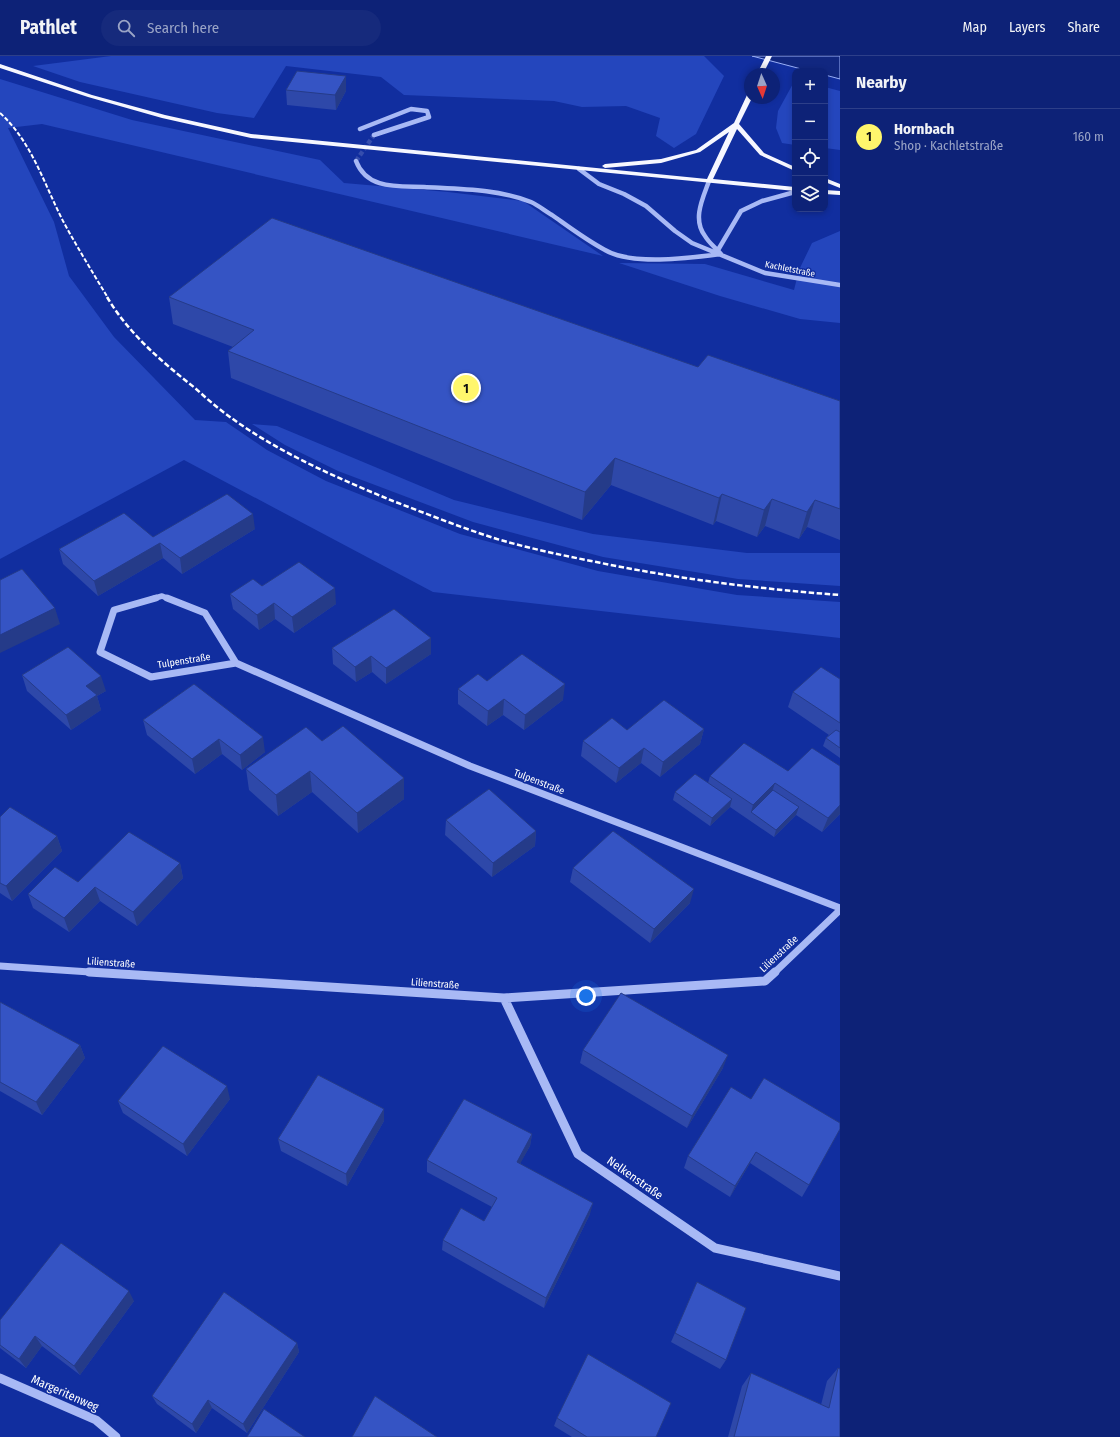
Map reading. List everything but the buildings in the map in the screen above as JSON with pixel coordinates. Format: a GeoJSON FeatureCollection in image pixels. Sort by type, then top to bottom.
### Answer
{"type":"FeatureCollection","features":[{"type":"Feature","properties":{"kind":"main road"},"geometry":{"type":"LineString","coordinates":[[763,68],[769,56]]}},
{"type":"Feature","properties":{"kind":"main road"},"geometry":{"type":"LineString","coordinates":[[0,66],[90,96],[164,117],[252,136],[792,189]]}},
{"type":"Feature","properties":{"kind":"main road"},"geometry":{"type":"LineString","coordinates":[[710,181],[746,104]]}},
{"type":"Feature","properties":{"kind":"main road"},"geometry":{"type":"LineString","coordinates":[[579,169],[661,161],[698,151],[736,124]]}},
{"type":"Feature","properties":{"kind":"main road"},"geometry":{"type":"LineString","coordinates":[[736,124],[762,154],[792,168]]}},
{"type":"Feature","properties":{"kind":"main road"},"geometry":{"type":"LineString","coordinates":[[828,181],[840,186]]}},
{"type":"Feature","properties":{"kind":"main road"},"geometry":{"type":"LineString","coordinates":[[828,192],[840,193]]}},
{"type":"Feature","properties":{"kind":"street"},"geometry":{"type":"LineString","coordinates":[[360,129],[411,110],[427,111],[429,117],[374,135]]}},
{"type":"Feature","properties":{"kind":"street"},"geometry":{"type":"LineString","coordinates":[[356,161],[360,172],[371,181],[384,184],[473,190],[504,195],[532,202],[606,251],[627,258],[680,259],[720,252]]}},
{"type":"Feature","properties":{"kind":"street"},"geometry":{"type":"LineString","coordinates":[[579,169],[599,184],[624,194],[646,206],[675,231],[692,242],[720,252]]}},
{"type":"Feature","properties":{"kind":"street","name":"Kachletstraße"},"geometry":{"type":"LineString","coordinates":[[710,181],[700,205],[699,225],[704,236],[720,252],[765,274],[840,285]]}},
{"type":"Feature","properties":{"kind":"street"},"geometry":{"type":"LineString","coordinates":[[720,252],[741,211],[762,201],[792,193]]}},
{"type":"Feature","properties":{"kind":"street","name":"Tulpenstraße"},"geometry":{"type":"LineString","coordinates":[[236,663],[205,613],[162,596],[114,610],[100,652],[151,677],[236,663],[470,766],[840,909]]}},
{"type":"Feature","properties":{"kind":"street","name":"Lilienstraße"},"geometry":{"type":"LineString","coordinates":[[0,966],[504,998],[765,981],[840,909]]}},
{"type":"Feature","properties":{"kind":"street","name":"Nelkenstraße"},"geometry":{"type":"LineString","coordinates":[[504,998],[578,1154],[715,1248],[840,1276]]}},
{"type":"Feature","properties":{"kind":"street","name":"Margeritenweg"},"geometry":{"type":"LineString","coordinates":[[0,1378],[96,1420],[116,1437]]}},
{"type":"Feature","properties":{"kind":"shaded area"},"geometry":{"type":"Polygon","coordinates":[[[111,56],[704,56],[724,76],[696,134],[674,148],[656,136],[660,118],[626,106],[582,107],[554,101],[404,95],[381,77],[286,66],[254,118],[217,113],[80,82],[33,66],[111,56]]]}},
{"type":"Feature","properties":{"kind":"shaded area"},"geometry":{"type":"Polygon","coordinates":[[[752,56],[840,56],[840,79],[828,76],[828,68],[798,68],[752,56]]]}},
{"type":"Feature","properties":{"kind":"shaded area"},"geometry":{"type":"Polygon","coordinates":[[[0,79],[132,120],[320,160],[344,183],[448,192],[523,201],[603,256],[42,124],[8,128],[54,222],[69,276],[114,337],[195,420],[226,422],[267,450],[326,481],[460,534],[598,571],[737,595],[840,602],[840,638],[433,592],[184,460],[0,559],[0,79]]]}},
{"type":"Feature","properties":{"kind":"shaded area"},"geometry":{"type":"Polygon","coordinates":[[[792,85],[792,145],[782,143],[776,128],[778,111],[792,85]]]}},
{"type":"Feature","properties":{"kind":"shaded area"},"geometry":{"type":"Polygon","coordinates":[[[828,88],[840,91],[840,150],[828,148],[828,88]]]}},
{"type":"Feature","properties":{"kind":"shaded area"},"geometry":{"type":"Polygon","coordinates":[[[840,231],[840,323],[800,319],[720,296],[619,263],[705,264],[794,290],[799,270],[812,243],[840,231]]]}},
{"type":"Feature","properties":{"kind":"shaded area"},"geometry":{"type":"Polygon","coordinates":[[[252,424],[277,426],[454,500],[593,534],[747,553],[840,553],[840,586],[738,579],[603,557],[473,522],[338,471],[285,445],[252,424]]]}},
{"type":"Feature","properties":{"kind":"tunnel"},"geometry":{"type":"LineString","coordinates":[[356,161],[374,135]]}},
{"type":"Feature","properties":{"kind":"railway"},"geometry":{"type":"LineString","coordinates":[[0,113],[11,124],[29,150],[63,221],[108,298]]}},
{"type":"Feature","properties":{"kind":"railway"},"geometry":{"type":"LineString","coordinates":[[107,297],[125,323],[147,347],[226,414],[265,440],[307,463],[393,501],[497,539],[562,555],[690,579],[780,590],[840,595]]}},
{"type":"Feature","properties":{"kind":"place","name":"Hornbach"},"geometry":{"type":"Point","coordinates":[466,388]}}]}
